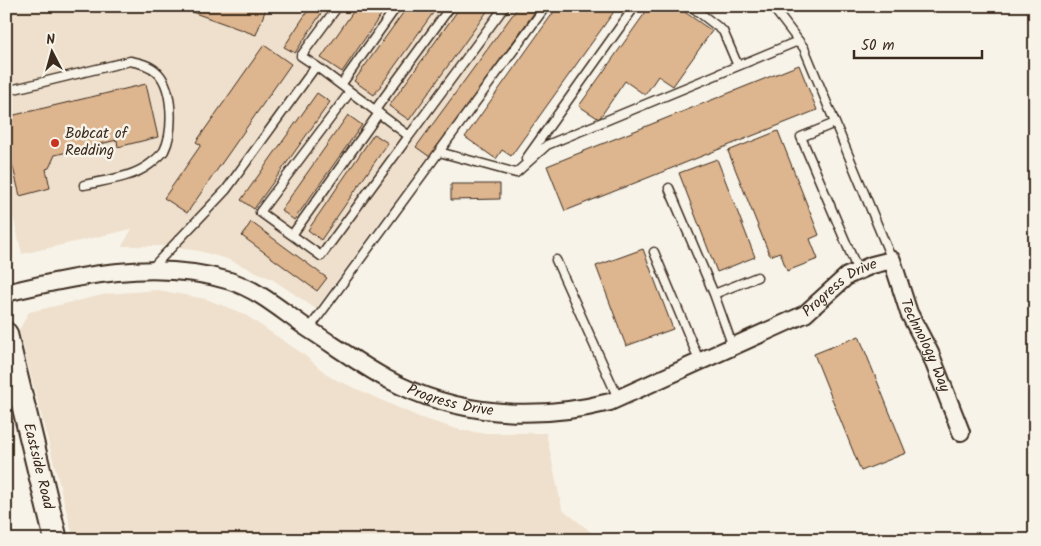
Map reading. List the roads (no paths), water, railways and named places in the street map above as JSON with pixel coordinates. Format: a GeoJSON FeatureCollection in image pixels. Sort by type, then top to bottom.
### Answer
{"type":"FeatureCollection","features":[{"type":"Feature","properties":{"kind":"street","name":"Progress Drive"},"geometry":{"type":"LineString","coordinates":[[6,293],[75,277],[150,270],[195,273],[231,282],[271,300],[309,329],[385,378],[412,391],[489,413],[519,414],[584,409],[618,398],[805,314],[847,276],[892,260]]}},
{"type":"Feature","properties":{"kind":"street","name":"Technology Way"},"geometry":{"type":"LineString","coordinates":[[892,260],[909,313],[930,353],[961,432]]}},
{"type":"Feature","properties":{"kind":"street","name":"Eastside Road"},"geometry":{"type":"LineString","coordinates":[[6,334],[56,540]]}},
{"type":"Feature","properties":{"kind":"lane"},"geometry":{"type":"LineString","coordinates":[[338,6],[301,56],[409,136]]}},
{"type":"Feature","properties":{"kind":"lane"},"geometry":{"type":"LineString","coordinates":[[340,84],[397,6]]}},
{"type":"Feature","properties":{"kind":"lane"},"geometry":{"type":"LineString","coordinates":[[292,236],[451,6]]}},
{"type":"Feature","properties":{"kind":"lane"},"geometry":{"type":"LineString","coordinates":[[350,92],[260,212],[321,256],[505,6]]}},
{"type":"Feature","properties":{"kind":"lane"},"geometry":{"type":"LineString","coordinates":[[309,329],[546,6]]}},
{"type":"Feature","properties":{"kind":"lane"},"geometry":{"type":"LineString","coordinates":[[516,173],[635,6]]}},
{"type":"Feature","properties":{"kind":"lane"},"geometry":{"type":"LineString","coordinates":[[691,6],[723,31],[738,66]]}},
{"type":"Feature","properties":{"kind":"lane"},"geometry":{"type":"LineString","coordinates":[[772,6],[804,48],[892,260]]}},
{"type":"Feature","properties":{"kind":"lane"},"geometry":{"type":"LineString","coordinates":[[516,173],[547,145],[798,41]]}},
{"type":"Feature","properties":{"kind":"lane"},"geometry":{"type":"LineString","coordinates":[[6,91],[130,61],[143,63],[158,73],[169,95],[171,113],[164,151],[150,164],[136,173],[84,185]]}},
{"type":"Feature","properties":{"kind":"lane"},"geometry":{"type":"LineString","coordinates":[[150,270],[226,190],[316,66]]}},
{"type":"Feature","properties":{"kind":"lane"},"geometry":{"type":"LineString","coordinates":[[835,123],[801,137],[858,271]]}},
{"type":"Feature","properties":{"kind":"lane"},"geometry":{"type":"LineString","coordinates":[[439,152],[516,173]]}},
{"type":"Feature","properties":{"kind":"lane"},"geometry":{"type":"LineString","coordinates":[[669,188],[714,294],[733,347]]}},
{"type":"Feature","properties":{"kind":"lane"},"geometry":{"type":"LineString","coordinates":[[654,252],[700,360]]}},
{"type":"Feature","properties":{"kind":"lane"},"geometry":{"type":"LineString","coordinates":[[556,260],[618,398]]}},
{"type":"Feature","properties":{"kind":"lane"},"geometry":{"type":"LineString","coordinates":[[714,294],[757,277]]}},
{"type":"Feature","properties":{"kind":"railway"},"geometry":{"type":"LineString","coordinates":[[6,531],[8,540]]}},
{"type":"Feature","properties":{"kind":"place","name":"Bobcat of Redding"},"geometry":{"type":"Point","coordinates":[55,143]}}]}
